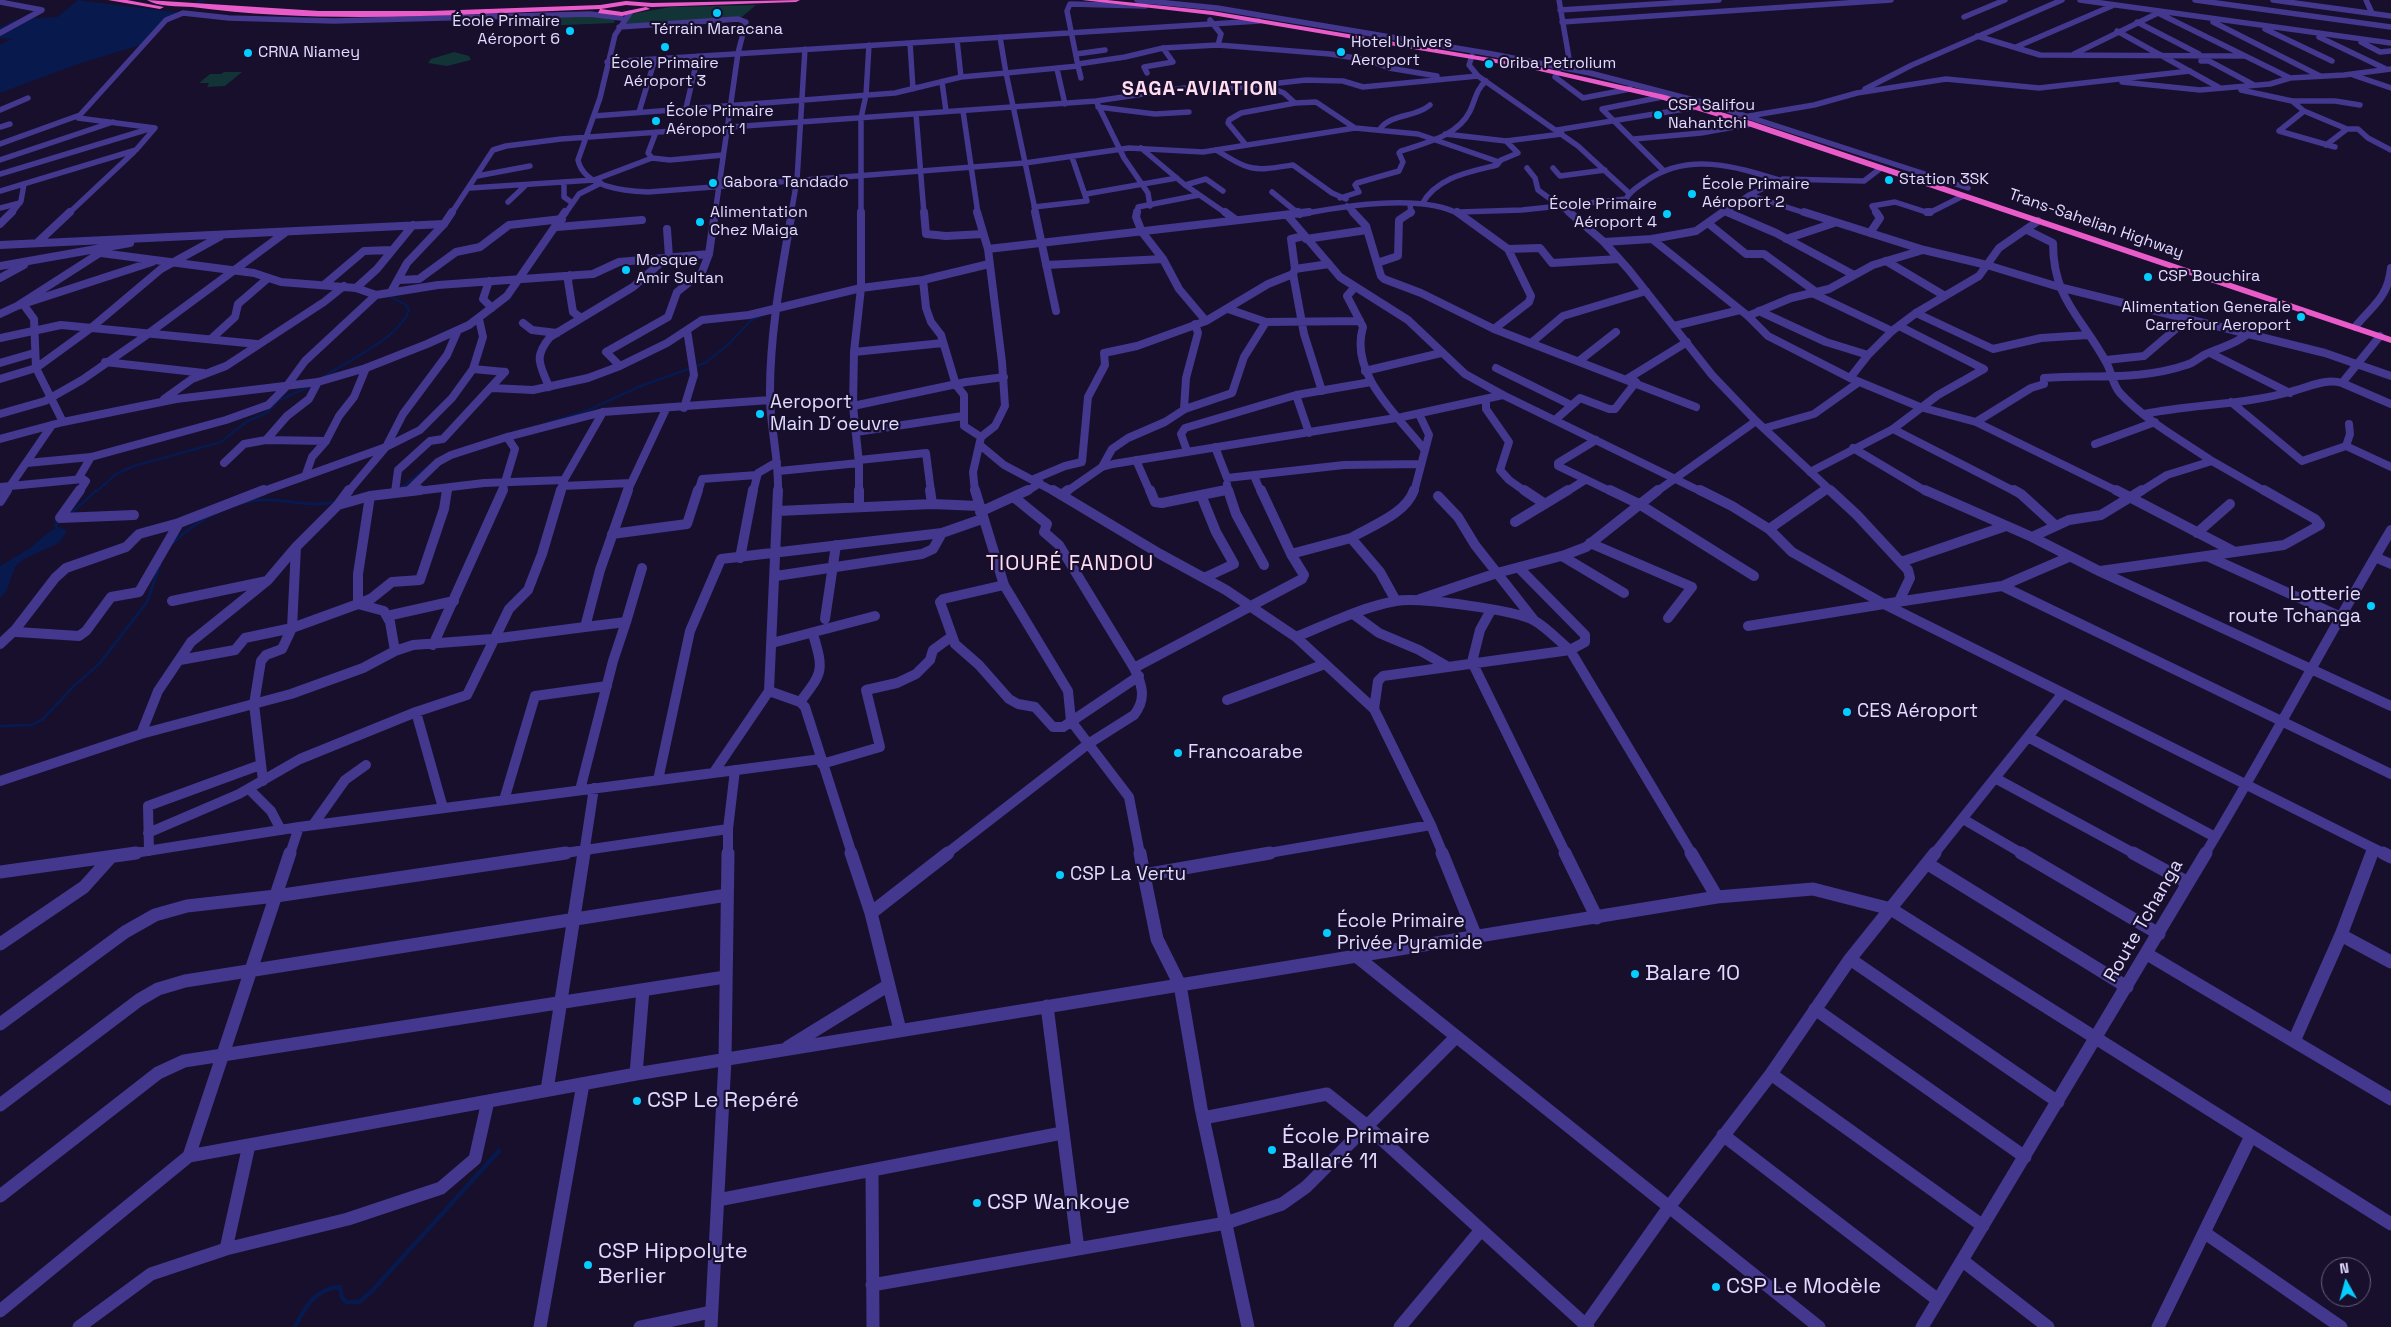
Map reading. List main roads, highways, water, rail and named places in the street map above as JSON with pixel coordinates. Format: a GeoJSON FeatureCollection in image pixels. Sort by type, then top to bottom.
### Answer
{"type":"FeatureCollection","features":[{"type":"Feature","properties":{"kind":"highway"},"geometry":{"type":"LineString","coordinates":[[112,0],[200,12],[379,18],[616,14],[634,9],[796,0]]}},
{"type":"Feature","properties":{"kind":"highway"},"geometry":{"type":"LineString","coordinates":[[151,0],[235,9],[341,13],[586,7],[616,14]]}},
{"type":"Feature","properties":{"kind":"highway","name":"Trans-Sahelian Highway"},"geometry":{"type":"LineString","coordinates":[[1086,0],[1160,7],[1212,18],[1260,20],[1562,70],[1748,120],[1881,168],[1966,192],[2038,221],[2391,340]]}},
{"type":"Feature","properties":{"kind":"water"},"geometry":{"type":"Polygon","coordinates":[[[78,0],[182,13],[165,20],[141,45],[81,63],[0,93],[0,44],[12,39],[0,38],[0,27],[18,19],[57,17],[78,0]]]}},
{"type":"Feature","properties":{"kind":"water"},"geometry":{"type":"Polygon","coordinates":[[[60,527],[67,531],[59,543],[24,559],[15,567],[7,590],[0,599],[0,566],[30,548],[50,531],[60,527]]]}},
{"type":"Feature","properties":{"kind":"waterway"},"geometry":{"type":"LineString","coordinates":[[197,2],[205,0]]}},
{"type":"Feature","properties":{"kind":"waterway"},"geometry":{"type":"LineString","coordinates":[[320,379],[383,340],[404,320],[409,310],[406,305],[389,296]]}},
{"type":"Feature","properties":{"kind":"waterway"},"geometry":{"type":"LineString","coordinates":[[544,424],[586,411],[641,386],[705,363],[730,343],[750,321],[759,317]]}},
{"type":"Feature","properties":{"kind":"waterway"},"geometry":{"type":"LineString","coordinates":[[96,492],[116,474],[134,466],[221,442],[246,422],[266,413],[279,400],[311,386]]}},
{"type":"Feature","properties":{"kind":"waterway"},"geometry":{"type":"LineString","coordinates":[[397,487],[404,486],[430,465]]}},
{"type":"Feature","properties":{"kind":"waterway"},"geometry":{"type":"LineString","coordinates":[[70,514],[97,490]]}},
{"type":"Feature","properties":{"kind":"waterway"},"geometry":{"type":"LineString","coordinates":[[173,543],[182,534],[205,519],[218,512],[244,503],[257,500],[310,504],[335,502]]}},
{"type":"Feature","properties":{"kind":"waterway"},"geometry":{"type":"LineString","coordinates":[[58,530],[55,525],[61,520]]}},
{"type":"Feature","properties":{"kind":"waterway"},"geometry":{"type":"LineString","coordinates":[[0,726],[32,725],[43,719],[73,687],[100,663],[147,602],[160,565]]}},
{"type":"Feature","properties":{"kind":"waterway"},"geometry":{"type":"LineString","coordinates":[[295,1327],[307,1306],[324,1291],[340,1287],[342,1298],[346,1302],[359,1302],[372,1291],[499,1151]]}},
{"type":"Feature","properties":{"kind":"place","name":"Térrain Maracana"},"geometry":{"type":"Point","coordinates":[717,13]}},
{"type":"Feature","properties":{"kind":"place","name":"École Primaire Aéroport 6"},"geometry":{"type":"Point","coordinates":[570,31]}},
{"type":"Feature","properties":{"kind":"place","name":"École Primaire Aéroport 3"},"geometry":{"type":"Point","coordinates":[665,47]}},
{"type":"Feature","properties":{"kind":"place","name":"Hotel Univers Aeroport"},"geometry":{"type":"Point","coordinates":[1341,52]}},
{"type":"Feature","properties":{"kind":"place","name":"CRNA Niamey"},"geometry":{"type":"Point","coordinates":[248,53]}},
{"type":"Feature","properties":{"kind":"place","name":"Oriba Petrolium"},"geometry":{"type":"Point","coordinates":[1489,64]}},
{"type":"Feature","properties":{"kind":"place","name":"CSP Salifou Nahantchi"},"geometry":{"type":"Point","coordinates":[1658,115]}},
{"type":"Feature","properties":{"kind":"place","name":"École Primaire Aéroport 1"},"geometry":{"type":"Point","coordinates":[656,121]}},
{"type":"Feature","properties":{"kind":"place","name":"Station 3SK"},"geometry":{"type":"Point","coordinates":[1889,180]}},
{"type":"Feature","properties":{"kind":"place","name":"Gabora Tandado"},"geometry":{"type":"Point","coordinates":[713,183]}},
{"type":"Feature","properties":{"kind":"place","name":"École Primaire Aéroport 2"},"geometry":{"type":"Point","coordinates":[1692,194]}},
{"type":"Feature","properties":{"kind":"place","name":"École Primaire Aéroport 4"},"geometry":{"type":"Point","coordinates":[1667,214]}},
{"type":"Feature","properties":{"kind":"place","name":"Alimentation Chez Maiga"},"geometry":{"type":"Point","coordinates":[700,222]}},
{"type":"Feature","properties":{"kind":"place","name":"Mosque Amir Sultan"},"geometry":{"type":"Point","coordinates":[626,270]}},
{"type":"Feature","properties":{"kind":"place","name":"CSP Bouchira"},"geometry":{"type":"Point","coordinates":[2148,277]}},
{"type":"Feature","properties":{"kind":"place","name":"Alimentation Generale Carrefour Aeroport"},"geometry":{"type":"Point","coordinates":[2301,317]}},
{"type":"Feature","properties":{"kind":"place","name":"Aeroport Main D´oeuvre"},"geometry":{"type":"Point","coordinates":[760,414]}},
{"type":"Feature","properties":{"kind":"place","name":"Lotterie route Tchanga"},"geometry":{"type":"Point","coordinates":[2371,606]}},
{"type":"Feature","properties":{"kind":"place","name":"CES Aéroport"},"geometry":{"type":"Point","coordinates":[1847,712]}},
{"type":"Feature","properties":{"kind":"place","name":"Francoarabe"},"geometry":{"type":"Point","coordinates":[1178,753]}},
{"type":"Feature","properties":{"kind":"place","name":"CSP La Vertu"},"geometry":{"type":"Point","coordinates":[1060,875]}},
{"type":"Feature","properties":{"kind":"place","name":"École Primaire Privée Pyramide"},"geometry":{"type":"Point","coordinates":[1327,933]}},
{"type":"Feature","properties":{"kind":"place","name":"Balare 10"},"geometry":{"type":"Point","coordinates":[1635,974]}},
{"type":"Feature","properties":{"kind":"place","name":"CSP Le Repéré"},"geometry":{"type":"Point","coordinates":[637,1101]}},
{"type":"Feature","properties":{"kind":"place","name":"École Primaire Ballaré 11"},"geometry":{"type":"Point","coordinates":[1272,1150]}},
{"type":"Feature","properties":{"kind":"place","name":"CSP Wankoye"},"geometry":{"type":"Point","coordinates":[977,1203]}},
{"type":"Feature","properties":{"kind":"place","name":"CSP Hippolyte Berlier"},"geometry":{"type":"Point","coordinates":[588,1265]}},
{"type":"Feature","properties":{"kind":"place","name":"CSP Le Modèle"},"geometry":{"type":"Point","coordinates":[1716,1287]}},
{"type":"Feature","properties":{"kind":"district","name":"SAGA-AVIATION"},"geometry":{"type":"Point","coordinates":[1200,90]}},
{"type":"Feature","properties":{"kind":"district","name":"TIOURÉ FANDOU"},"geometry":{"type":"Point","coordinates":[1070,564]}}]}
